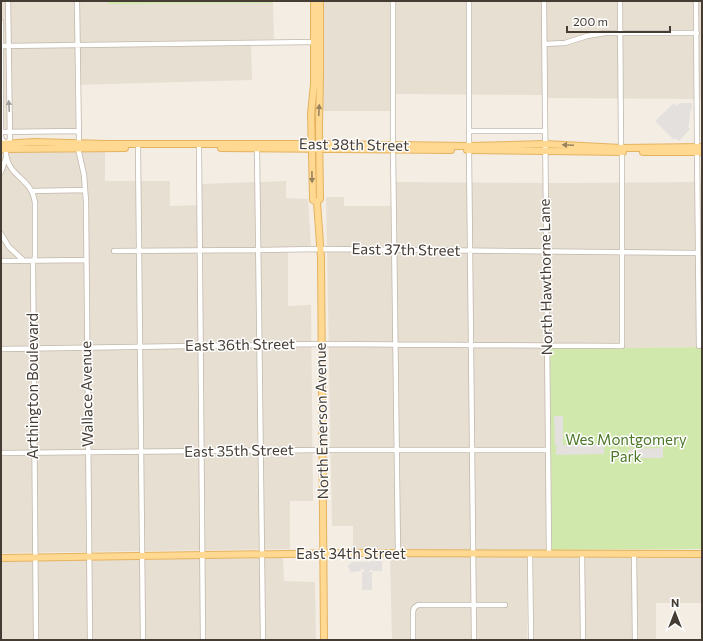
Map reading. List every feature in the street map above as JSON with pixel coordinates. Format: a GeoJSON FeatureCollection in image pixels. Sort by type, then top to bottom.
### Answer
{"type":"FeatureCollection","features":[{"type":"Feature","properties":{"kind":"main road","name":"North Emerson Avenue"},"geometry":{"type":"LineString","coordinates":[[314,1],[317,42],[320,199],[317,202],[320,249],[324,640]]}},
{"type":"Feature","properties":{"kind":"main road","name":"North Emerson Avenue"},"geometry":{"type":"LineString","coordinates":[[317,202],[313,198],[312,146],[320,1]]}},
{"type":"Feature","properties":{"kind":"main road","name":"East 38th Street"},"geometry":{"type":"LineString","coordinates":[[4,146],[166,144],[469,148],[545,151],[699,150]]}},
{"type":"Feature","properties":{"kind":"main road","name":"East 38th Street"},"geometry":{"type":"LineString","coordinates":[[469,148],[545,144],[621,150]]}},
{"type":"Feature","properties":{"kind":"main road","name":"East 38th Street"},"geometry":{"type":"LineString","coordinates":[[78,146],[258,149],[312,146]]}},
{"type":"Feature","properties":{"kind":"main road","name":"East 34th Street"},"geometry":{"type":"LineString","coordinates":[[1,558],[398,553],[702,554]]}},
{"type":"Feature","properties":{"kind":"street"},"geometry":{"type":"LineString","coordinates":[[4,146],[10,140],[8,1]]}},
{"type":"Feature","properties":{"kind":"street","name":"Wallace Avenue"},"geometry":{"type":"LineString","coordinates":[[77,1],[78,146],[85,190],[90,640]]}},
{"type":"Feature","properties":{"kind":"street"},"geometry":{"type":"LineString","coordinates":[[392,1],[398,553]]}},
{"type":"Feature","properties":{"kind":"street"},"geometry":{"type":"LineString","coordinates":[[468,1],[474,640]]}},
{"type":"Feature","properties":{"kind":"street","name":"North Hawthorne Lane"},"geometry":{"type":"LineString","coordinates":[[544,1],[549,554]]}},
{"type":"Feature","properties":{"kind":"street"},"geometry":{"type":"LineString","coordinates":[[620,1],[622,252]]}},
{"type":"Feature","properties":{"kind":"street"},"geometry":{"type":"LineString","coordinates":[[696,1],[700,132],[698,253],[699,346]]}},
{"type":"Feature","properties":{"kind":"street"},"geometry":{"type":"LineString","coordinates":[[1,22],[1,134],[6,158],[12,169],[32,191],[85,190]]}},
{"type":"Feature","properties":{"kind":"street"},"geometry":{"type":"LineString","coordinates":[[544,44],[565,43],[595,34],[696,33]]}},
{"type":"Feature","properties":{"kind":"street"},"geometry":{"type":"LineString","coordinates":[[2,46],[317,42]]}},
{"type":"Feature","properties":{"kind":"street"},"geometry":{"type":"LineString","coordinates":[[1,134],[10,132],[78,131]]}},
{"type":"Feature","properties":{"kind":"street"},"geometry":{"type":"LineString","coordinates":[[469,131],[545,131]]}},
{"type":"Feature","properties":{"kind":"street"},"geometry":{"type":"LineString","coordinates":[[138,148],[143,640]]}},
{"type":"Feature","properties":{"kind":"street"},"geometry":{"type":"LineString","coordinates":[[199,148],[203,640]]}},
{"type":"Feature","properties":{"kind":"street"},"geometry":{"type":"LineString","coordinates":[[258,149],[263,640]]}},
{"type":"Feature","properties":{"kind":"street"},"geometry":{"type":"LineString","coordinates":[[1,172],[6,158]]}},
{"type":"Feature","properties":{"kind":"street","name":"Arthington Boulevard"},"geometry":{"type":"LineString","coordinates":[[32,191],[35,205],[33,348],[36,640]]}},
{"type":"Feature","properties":{"kind":"street"},"geometry":{"type":"LineString","coordinates":[[1,234],[9,247],[22,260]]}},
{"type":"Feature","properties":{"kind":"street","name":"East 37th Street"},"geometry":{"type":"LineString","coordinates":[[114,251],[394,249],[698,253]]}},
{"type":"Feature","properties":{"kind":"street","name":"East 36th Street"},"geometry":{"type":"LineString","coordinates":[[1,349],[321,344],[622,346],[622,252]]}},
{"type":"Feature","properties":{"kind":"street"},"geometry":{"type":"LineString","coordinates":[[1,261],[86,260]]}},
{"type":"Feature","properties":{"kind":"street","name":"East 35th Street"},"geometry":{"type":"LineString","coordinates":[[1,453],[322,450],[548,450]]}},
{"type":"Feature","properties":{"kind":"street"},"geometry":{"type":"LineString","coordinates":[[530,554],[531,640]]}},
{"type":"Feature","properties":{"kind":"street"},"geometry":{"type":"LineString","coordinates":[[582,554],[583,640]]}},
{"type":"Feature","properties":{"kind":"street"},"geometry":{"type":"LineString","coordinates":[[634,554],[635,640]]}},
{"type":"Feature","properties":{"kind":"street"},"geometry":{"type":"LineString","coordinates":[[413,640],[413,612],[415,607],[420,605],[505,605]]}},
{"type":"Feature","properties":{"kind":"shaded area"},"geometry":{"type":"Polygon","coordinates":[[[1,1],[108,1],[108,4],[273,3],[274,39],[251,40],[252,80],[75,85],[76,130],[1,130],[1,1]]]}},
{"type":"Feature","properties":{"kind":"shaded area"},"geometry":{"type":"Polygon","coordinates":[[[321,1],[702,1],[702,99],[548,98],[542,95],[396,94],[396,111],[322,111],[321,1]]]}},
{"type":"Feature","properties":{"kind":"shaded area"},"geometry":{"type":"Polygon","coordinates":[[[674,103],[676,106],[681,103],[692,103],[688,127],[690,129],[679,141],[676,138],[674,140],[655,121],[674,103]]]}},
{"type":"Feature","properties":{"kind":"shaded area"},"geometry":{"type":"Polygon","coordinates":[[[105,151],[105,181],[170,181],[170,206],[202,205],[201,184],[286,181],[286,198],[308,199],[311,246],[288,247],[288,306],[311,305],[313,501],[290,501],[290,549],[1,553],[1,152],[105,151]]]}},
{"type":"Feature","properties":{"kind":"shaded area"},"geometry":{"type":"Polygon","coordinates":[[[396,182],[702,182],[702,347],[550,349],[552,550],[353,550],[353,526],[332,526],[326,197],[344,197],[344,206],[396,206],[396,182]]]}},
{"type":"Feature","properties":{"kind":"shaded area"},"geometry":{"type":"Polygon","coordinates":[[[554,416],[563,416],[563,445],[604,444],[604,454],[556,455],[556,448],[558,447],[555,446],[554,416]]]}},
{"type":"Feature","properties":{"kind":"shaded area"},"geometry":{"type":"Polygon","coordinates":[[[629,437],[663,437],[663,458],[628,458],[628,451],[630,449],[660,448],[659,443],[656,447],[629,447],[629,437]]]}},
{"type":"Feature","properties":{"kind":"shaded area"},"geometry":{"type":"Polygon","coordinates":[[[390,556],[527,557],[527,640],[392,640],[390,556]]]}},
{"type":"Feature","properties":{"kind":"shaded area"},"geometry":{"type":"Polygon","coordinates":[[[283,558],[284,581],[315,582],[316,640],[1,640],[1,561],[283,558]]]}},
{"type":"Feature","properties":{"kind":"shaded area"},"geometry":{"type":"Polygon","coordinates":[[[533,558],[702,558],[702,603],[656,603],[656,640],[534,640],[533,558]]]}},
{"type":"Feature","properties":{"kind":"shaded area"},"geometry":{"type":"Polygon","coordinates":[[[382,561],[382,571],[372,571],[372,569],[369,571],[372,572],[372,590],[362,590],[362,572],[365,572],[361,569],[361,571],[350,572],[348,565],[351,564],[351,562],[382,561]]]}},
{"type":"Feature","properties":{"kind":"green space"},"geometry":{"type":"Polygon","coordinates":[[[108,1],[273,1],[273,3],[108,4],[108,1]]]}},
{"type":"Feature","properties":{"kind":"green space","name":"Wes Montgomery Park"},"geometry":{"type":"Polygon","coordinates":[[[702,347],[702,549],[552,550],[550,349],[702,347]]]}}]}
